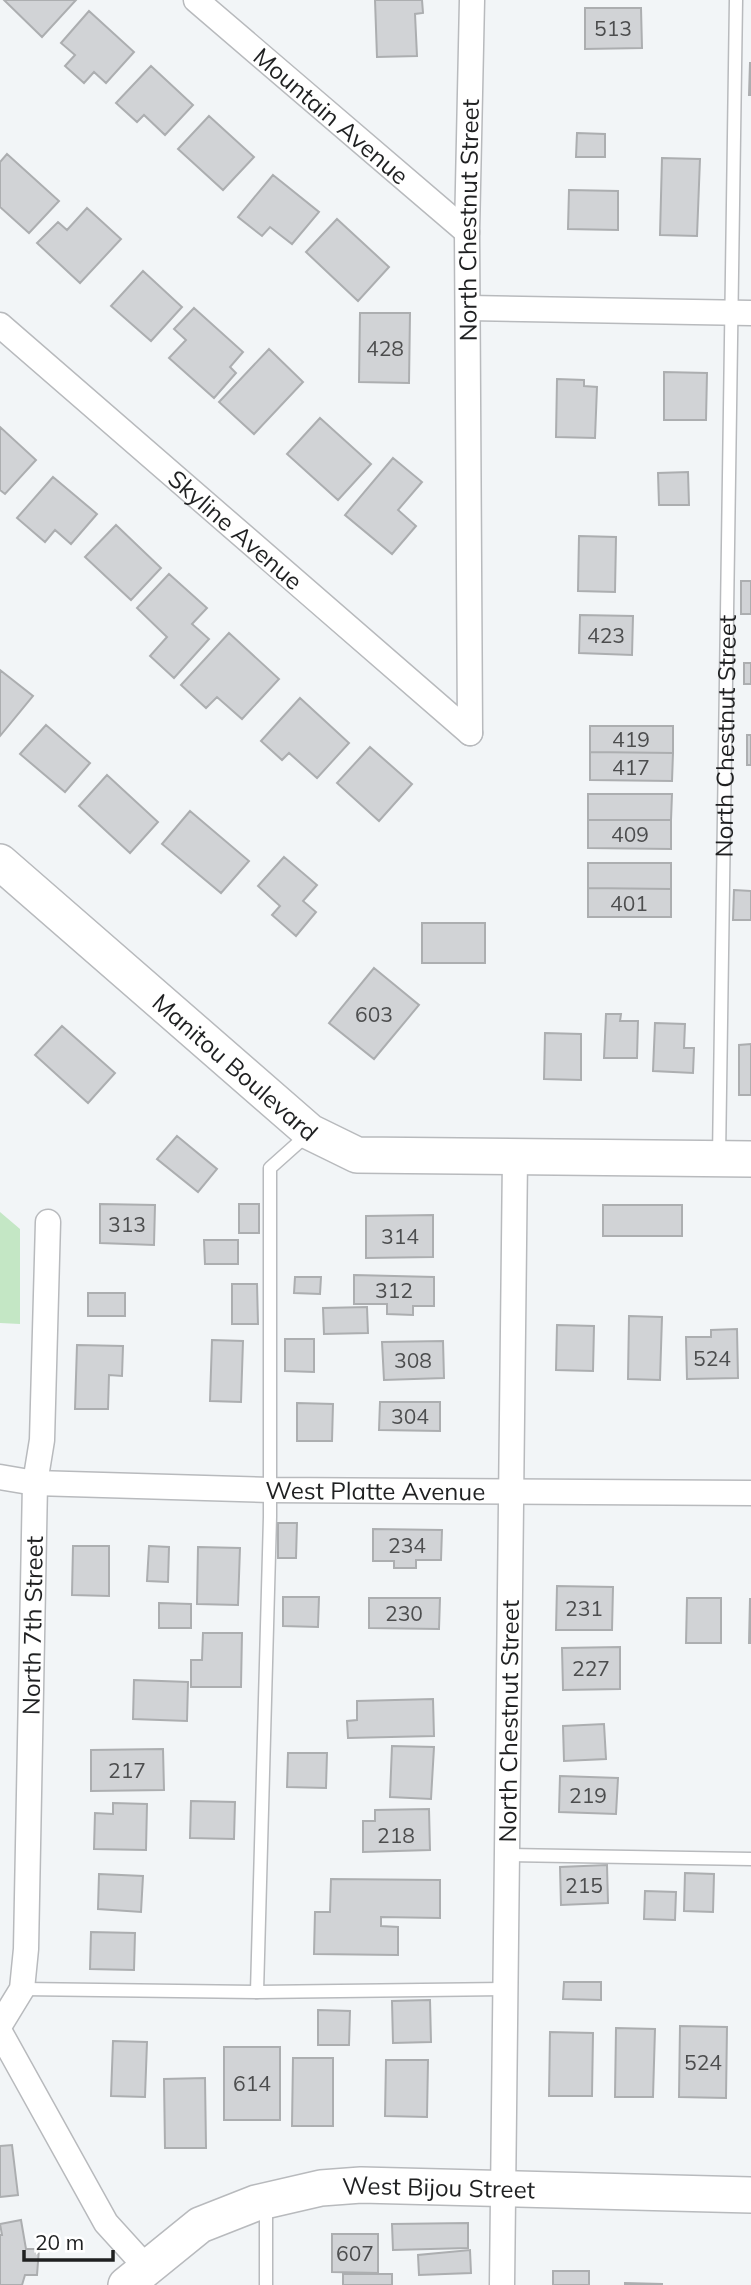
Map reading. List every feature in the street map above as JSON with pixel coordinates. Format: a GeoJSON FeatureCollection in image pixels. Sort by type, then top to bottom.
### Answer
{"type":"FeatureCollection","features":[{"type":"Feature","properties":{"kind":"street","name":"Mountain Avenue"},"geometry":{"type":"LineString","coordinates":[[197,0],[467,232]]}},
{"type":"Feature","properties":{"kind":"street","name":"North Chestnut Street"},"geometry":{"type":"LineString","coordinates":[[470,733],[467,232],[472,0]]}},
{"type":"Feature","properties":{"kind":"street"},"geometry":{"type":"LineString","coordinates":[[469,308],[741,313]]}},
{"type":"Feature","properties":{"kind":"street","name":"Skyline Avenue"},"geometry":{"type":"LineString","coordinates":[[0,325],[470,733]]}},
{"type":"Feature","properties":{"kind":"street","name":"Manitou Boulevard"},"geometry":{"type":"LineString","coordinates":[[0,862],[310,1132],[357,1155],[735,1158]]}},
{"type":"Feature","properties":{"kind":"street","name":"North Chestnut Street"},"geometry":{"type":"LineString","coordinates":[[502,2285],[515,1157]]}},
{"type":"Feature","properties":{"kind":"street","name":"North 7th Street"},"geometry":{"type":"LineString","coordinates":[[0,2025],[22,1989],[26,1949],[35,1483],[43,1440],[48,1222]]}},
{"type":"Feature","properties":{"kind":"street","name":"West Platte Avenue"},"geometry":{"type":"LineString","coordinates":[[0,1477],[35,1483],[270,1490],[751,1493]]}},
{"type":"Feature","properties":{"kind":"street"},"geometry":{"type":"LineString","coordinates":[[0,2032],[136,2276]]}},
{"type":"Feature","properties":{"kind":"street","name":"West Bijou Street"},"geometry":{"type":"LineString","coordinates":[[136,2276],[200,2225],[266,2201],[321,2188],[360,2185],[751,2195]]}},
{"type":"Feature","properties":{"kind":"lane","name":"North Chestnut Street"},"geometry":{"type":"LineString","coordinates":[[735,1158],[741,313],[736,0]]}},
{"type":"Feature","properties":{"kind":"lane"},"geometry":{"type":"LineString","coordinates":[[257,1992],[270,1490],[270,1168],[310,1132]]}},
{"type":"Feature","properties":{"kind":"lane"},"geometry":{"type":"LineString","coordinates":[[506,1855],[751,1859]]}},
{"type":"Feature","properties":{"kind":"lane"},"geometry":{"type":"LineString","coordinates":[[22,1989],[257,1992],[505,1989]]}},
{"type":"Feature","properties":{"kind":"lane"},"geometry":{"type":"LineString","coordinates":[[266,2201],[266,2285]]}},
{"type":"Feature","properties":{"kind":"green space"},"geometry":{"type":"Polygon","coordinates":[[[0,1212],[20,1229],[20,1324],[0,1323],[0,1212]]]}},
{"type":"Feature","properties":{"kind":"building"},"geometry":{"type":"Polygon","coordinates":[[[4,0],[76,0],[42,37],[4,0]]]}},
{"type":"Feature","properties":{"kind":"building"},"geometry":{"type":"Polygon","coordinates":[[[375,0],[422,0],[423,13],[415,14],[417,56],[377,57],[375,0]]]}},
{"type":"Feature","properties":{"kind":"building"},"geometry":{"type":"Polygon","coordinates":[[[585,8],[641,8],[642,48],[585,49],[585,8]]]}},
{"type":"Feature","properties":{"kind":"building"},"geometry":{"type":"Polygon","coordinates":[[[89,11],[134,52],[106,83],[94,72],[84,83],[65,66],[75,55],[61,43],[89,11]]]}},
{"type":"Feature","properties":{"kind":"building"},"geometry":{"type":"Polygon","coordinates":[[[750,63],[751,95],[749,95],[750,63]]]}},
{"type":"Feature","properties":{"kind":"building"},"geometry":{"type":"Polygon","coordinates":[[[151,66],[193,105],[165,135],[144,115],[137,122],[116,103],[151,66]]]}},
{"type":"Feature","properties":{"kind":"building"},"geometry":{"type":"Polygon","coordinates":[[[209,116],[254,157],[223,190],[178,149],[209,116]]]}},
{"type":"Feature","properties":{"kind":"building"},"geometry":{"type":"Polygon","coordinates":[[[577,133],[605,134],[605,157],[576,157],[577,133]]]}},
{"type":"Feature","properties":{"kind":"building"},"geometry":{"type":"Polygon","coordinates":[[[7,154],[59,201],[29,233],[0,207],[0,162],[7,154]]]}},
{"type":"Feature","properties":{"kind":"building"},"geometry":{"type":"Polygon","coordinates":[[[662,158],[700,159],[697,236],[660,235],[662,158]]]}},
{"type":"Feature","properties":{"kind":"building"},"geometry":{"type":"Polygon","coordinates":[[[273,175],[319,212],[292,244],[270,227],[262,236],[238,217],[273,175]]]}},
{"type":"Feature","properties":{"kind":"building"},"geometry":{"type":"Polygon","coordinates":[[[569,190],[618,191],[618,230],[568,229],[569,190]]]}},
{"type":"Feature","properties":{"kind":"building"},"geometry":{"type":"Polygon","coordinates":[[[87,208],[121,239],[80,283],[37,243],[58,222],[67,230],[87,208]]]}},
{"type":"Feature","properties":{"kind":"building"},"geometry":{"type":"Polygon","coordinates":[[[337,219],[389,267],[358,301],[306,252],[337,219]]]}},
{"type":"Feature","properties":{"kind":"building"},"geometry":{"type":"Polygon","coordinates":[[[143,271],[182,307],[151,341],[111,306],[143,271]]]}},
{"type":"Feature","properties":{"kind":"building"},"geometry":{"type":"Polygon","coordinates":[[[194,308],[243,352],[230,367],[236,373],[214,398],[169,358],[186,340],[174,329],[194,308]]]}},
{"type":"Feature","properties":{"kind":"building"},"geometry":{"type":"Polygon","coordinates":[[[360,313],[410,313],[409,383],[359,382],[360,313]]]}},
{"type":"Feature","properties":{"kind":"building"},"geometry":{"type":"Polygon","coordinates":[[[269,349],[303,382],[254,434],[219,402],[269,349]]]}},
{"type":"Feature","properties":{"kind":"building"},"geometry":{"type":"Polygon","coordinates":[[[664,372],[707,373],[706,420],[664,420],[664,372]]]}},
{"type":"Feature","properties":{"kind":"building"},"geometry":{"type":"Polygon","coordinates":[[[557,379],[584,380],[584,386],[597,387],[595,438],[556,437],[557,379]]]}},
{"type":"Feature","properties":{"kind":"building"},"geometry":{"type":"Polygon","coordinates":[[[320,418],[371,464],[338,500],[287,454],[320,418]]]}},
{"type":"Feature","properties":{"kind":"building"},"geometry":{"type":"Polygon","coordinates":[[[0,427],[36,460],[5,494],[0,490],[0,427]]]}},
{"type":"Feature","properties":{"kind":"building"},"geometry":{"type":"Polygon","coordinates":[[[393,458],[422,482],[398,510],[416,526],[392,554],[345,515],[393,458]]]}},
{"type":"Feature","properties":{"kind":"building"},"geometry":{"type":"Polygon","coordinates":[[[688,472],[689,505],[659,505],[658,473],[688,472]]]}},
{"type":"Feature","properties":{"kind":"building"},"geometry":{"type":"Polygon","coordinates":[[[53,477],[97,514],[71,544],[55,530],[45,542],[17,518],[53,477]]]}},
{"type":"Feature","properties":{"kind":"building"},"geometry":{"type":"Polygon","coordinates":[[[116,525],[161,568],[131,600],[85,557],[116,525]]]}},
{"type":"Feature","properties":{"kind":"building"},"geometry":{"type":"Polygon","coordinates":[[[579,536],[616,537],[615,592],[578,591],[579,536]]]}},
{"type":"Feature","properties":{"kind":"building"},"geometry":{"type":"Polygon","coordinates":[[[169,574],[207,608],[192,624],[209,639],[174,678],[150,656],[167,637],[137,608],[169,574]]]}},
{"type":"Feature","properties":{"kind":"building"},"geometry":{"type":"Polygon","coordinates":[[[741,581],[751,581],[751,614],[741,614],[741,581]]]}},
{"type":"Feature","properties":{"kind":"building"},"geometry":{"type":"Polygon","coordinates":[[[580,615],[633,616],[632,655],[579,653],[580,615]]]}},
{"type":"Feature","properties":{"kind":"building"},"geometry":{"type":"Polygon","coordinates":[[[229,633],[279,679],[242,719],[217,697],[206,708],[181,685],[229,633]]]}},
{"type":"Feature","properties":{"kind":"building"},"geometry":{"type":"Polygon","coordinates":[[[744,663],[751,663],[751,684],[744,684],[744,663]]]}},
{"type":"Feature","properties":{"kind":"building"},"geometry":{"type":"Polygon","coordinates":[[[0,670],[33,696],[0,736],[0,670]]]}},
{"type":"Feature","properties":{"kind":"building"},"geometry":{"type":"Polygon","coordinates":[[[300,698],[349,743],[317,778],[289,753],[282,760],[261,741],[300,698]]]}},
{"type":"Feature","properties":{"kind":"building"},"geometry":{"type":"Polygon","coordinates":[[[46,725],[90,763],[65,792],[20,754],[46,725]]]}},
{"type":"Feature","properties":{"kind":"building"},"geometry":{"type":"Polygon","coordinates":[[[590,726],[673,726],[673,753],[590,752],[590,726]]]}},
{"type":"Feature","properties":{"kind":"building"},"geometry":{"type":"Polygon","coordinates":[[[747,735],[751,735],[751,765],[747,765],[747,735]]]}},
{"type":"Feature","properties":{"kind":"building"},"geometry":{"type":"Polygon","coordinates":[[[370,747],[412,784],[379,821],[337,783],[370,747]]]}},
{"type":"Feature","properties":{"kind":"building"},"geometry":{"type":"Polygon","coordinates":[[[590,752],[673,753],[672,781],[590,780],[590,752]]]}},
{"type":"Feature","properties":{"kind":"building"},"geometry":{"type":"Polygon","coordinates":[[[107,775],[158,822],[130,853],[79,806],[107,775]]]}},
{"type":"Feature","properties":{"kind":"building"},"geometry":{"type":"Polygon","coordinates":[[[588,794],[672,794],[671,820],[588,820],[588,794]]]}},
{"type":"Feature","properties":{"kind":"building"},"geometry":{"type":"Polygon","coordinates":[[[190,811],[249,861],[221,893],[162,844],[190,811]]]}},
{"type":"Feature","properties":{"kind":"building"},"geometry":{"type":"Polygon","coordinates":[[[588,820],[671,820],[671,849],[588,848],[588,820]]]}},
{"type":"Feature","properties":{"kind":"building"},"geometry":{"type":"Polygon","coordinates":[[[284,857],[317,885],[303,901],[316,912],[296,936],[272,915],[280,906],[258,886],[284,857]]]}},
{"type":"Feature","properties":{"kind":"building"},"geometry":{"type":"Polygon","coordinates":[[[588,863],[671,863],[671,889],[588,888],[588,863]]]}},
{"type":"Feature","properties":{"kind":"building"},"geometry":{"type":"Polygon","coordinates":[[[588,888],[671,889],[671,917],[588,917],[588,888]]]}},
{"type":"Feature","properties":{"kind":"building"},"geometry":{"type":"Polygon","coordinates":[[[734,890],[751,891],[751,920],[733,920],[734,890]]]}},
{"type":"Feature","properties":{"kind":"building"},"geometry":{"type":"Polygon","coordinates":[[[422,923],[485,923],[485,963],[422,963],[422,923]]]}},
{"type":"Feature","properties":{"kind":"building"},"geometry":{"type":"Polygon","coordinates":[[[374,968],[419,1005],[374,1059],[329,1023],[374,968]]]}},
{"type":"Feature","properties":{"kind":"building"},"geometry":{"type":"Polygon","coordinates":[[[606,1014],[621,1014],[620,1021],[638,1021],[637,1058],[604,1058],[606,1014]]]}},
{"type":"Feature","properties":{"kind":"building"},"geometry":{"type":"Polygon","coordinates":[[[655,1023],[685,1024],[684,1048],[694,1048],[693,1073],[653,1071],[655,1023]]]}},
{"type":"Feature","properties":{"kind":"building"},"geometry":{"type":"Polygon","coordinates":[[[62,1026],[115,1073],[88,1103],[35,1055],[62,1026]]]}},
{"type":"Feature","properties":{"kind":"building"},"geometry":{"type":"Polygon","coordinates":[[[545,1033],[581,1034],[581,1080],[544,1079],[545,1033]]]}},
{"type":"Feature","properties":{"kind":"building"},"geometry":{"type":"Polygon","coordinates":[[[751,1044],[751,1095],[739,1095],[739,1045],[751,1044]]]}},
{"type":"Feature","properties":{"kind":"building"},"geometry":{"type":"Polygon","coordinates":[[[177,1136],[217,1169],[198,1192],[157,1159],[177,1136]]]}},
{"type":"Feature","properties":{"kind":"building"},"geometry":{"type":"Polygon","coordinates":[[[100,1204],[155,1205],[154,1245],[100,1243],[100,1204]]]}},
{"type":"Feature","properties":{"kind":"building"},"geometry":{"type":"Polygon","coordinates":[[[239,1204],[259,1204],[259,1233],[239,1233],[239,1204]]]}},
{"type":"Feature","properties":{"kind":"building"},"geometry":{"type":"Polygon","coordinates":[[[603,1205],[682,1205],[682,1236],[603,1236],[603,1205]]]}},
{"type":"Feature","properties":{"kind":"building"},"geometry":{"type":"Polygon","coordinates":[[[433,1215],[433,1257],[366,1258],[366,1216],[433,1215]]]}},
{"type":"Feature","properties":{"kind":"building"},"geometry":{"type":"Polygon","coordinates":[[[204,1240],[238,1240],[238,1264],[205,1264],[204,1240]]]}},
{"type":"Feature","properties":{"kind":"building"},"geometry":{"type":"Polygon","coordinates":[[[354,1275],[434,1277],[434,1306],[413,1306],[413,1315],[387,1314],[387,1304],[354,1304],[354,1275]]]}},
{"type":"Feature","properties":{"kind":"building"},"geometry":{"type":"Polygon","coordinates":[[[295,1277],[321,1277],[320,1294],[294,1293],[295,1277]]]}},
{"type":"Feature","properties":{"kind":"building"},"geometry":{"type":"Polygon","coordinates":[[[232,1284],[257,1284],[258,1324],[232,1324],[232,1284]]]}},
{"type":"Feature","properties":{"kind":"building"},"geometry":{"type":"Polygon","coordinates":[[[88,1293],[125,1293],[125,1316],[88,1316],[88,1293]]]}},
{"type":"Feature","properties":{"kind":"building"},"geometry":{"type":"Polygon","coordinates":[[[367,1307],[368,1333],[324,1334],[323,1308],[367,1307]]]}},
{"type":"Feature","properties":{"kind":"building"},"geometry":{"type":"Polygon","coordinates":[[[629,1316],[662,1317],[660,1380],[628,1379],[629,1316]]]}},
{"type":"Feature","properties":{"kind":"building"},"geometry":{"type":"Polygon","coordinates":[[[557,1325],[594,1326],[593,1371],[556,1370],[557,1325]]]}},
{"type":"Feature","properties":{"kind":"building"},"geometry":{"type":"Polygon","coordinates":[[[737,1329],[738,1378],[687,1379],[686,1337],[711,1337],[711,1330],[737,1329]]]}},
{"type":"Feature","properties":{"kind":"building"},"geometry":{"type":"Polygon","coordinates":[[[285,1339],[314,1339],[314,1372],[285,1371],[285,1339]]]}},
{"type":"Feature","properties":{"kind":"building"},"geometry":{"type":"Polygon","coordinates":[[[212,1340],[243,1341],[241,1402],[210,1401],[212,1340]]]}},
{"type":"Feature","properties":{"kind":"building"},"geometry":{"type":"Polygon","coordinates":[[[443,1341],[444,1378],[384,1380],[382,1342],[443,1341]]]}},
{"type":"Feature","properties":{"kind":"building"},"geometry":{"type":"Polygon","coordinates":[[[77,1345],[123,1346],[122,1376],[109,1375],[108,1409],[75,1409],[77,1345]]]}},
{"type":"Feature","properties":{"kind":"building"},"geometry":{"type":"Polygon","coordinates":[[[380,1402],[440,1402],[440,1431],[379,1430],[380,1402]]]}},
{"type":"Feature","properties":{"kind":"building"},"geometry":{"type":"Polygon","coordinates":[[[297,1403],[333,1404],[332,1441],[297,1441],[297,1403]]]}},
{"type":"Feature","properties":{"kind":"building"},"geometry":{"type":"Polygon","coordinates":[[[278,1523],[297,1523],[296,1558],[278,1558],[278,1523]]]}},
{"type":"Feature","properties":{"kind":"building"},"geometry":{"type":"Polygon","coordinates":[[[373,1529],[442,1530],[441,1560],[416,1560],[416,1568],[394,1568],[394,1561],[373,1561],[373,1529]]]}},
{"type":"Feature","properties":{"kind":"building"},"geometry":{"type":"Polygon","coordinates":[[[73,1546],[109,1546],[109,1596],[72,1595],[73,1546]]]}},
{"type":"Feature","properties":{"kind":"building"},"geometry":{"type":"Polygon","coordinates":[[[149,1546],[169,1547],[168,1582],[147,1581],[149,1546]]]}},
{"type":"Feature","properties":{"kind":"building"},"geometry":{"type":"Polygon","coordinates":[[[198,1547],[240,1548],[238,1605],[197,1604],[198,1547]]]}},
{"type":"Feature","properties":{"kind":"building"},"geometry":{"type":"Polygon","coordinates":[[[557,1586],[613,1587],[612,1630],[556,1630],[557,1586]]]}},
{"type":"Feature","properties":{"kind":"building"},"geometry":{"type":"Polygon","coordinates":[[[283,1597],[319,1597],[318,1627],[283,1626],[283,1597]]]}},
{"type":"Feature","properties":{"kind":"building"},"geometry":{"type":"Polygon","coordinates":[[[369,1598],[440,1598],[439,1629],[369,1628],[369,1598]]]}},
{"type":"Feature","properties":{"kind":"building"},"geometry":{"type":"Polygon","coordinates":[[[687,1598],[721,1598],[721,1643],[686,1643],[687,1598]]]}},
{"type":"Feature","properties":{"kind":"building"},"geometry":{"type":"Polygon","coordinates":[[[750,1599],[751,1643],[749,1643],[750,1599]]]}},
{"type":"Feature","properties":{"kind":"building"},"geometry":{"type":"Polygon","coordinates":[[[159,1603],[191,1604],[191,1628],[159,1628],[159,1603]]]}},
{"type":"Feature","properties":{"kind":"building"},"geometry":{"type":"Polygon","coordinates":[[[203,1633],[242,1633],[241,1687],[191,1687],[191,1660],[202,1660],[203,1633]]]}},
{"type":"Feature","properties":{"kind":"building"},"geometry":{"type":"Polygon","coordinates":[[[620,1647],[620,1689],[563,1690],[562,1648],[620,1647]]]}},
{"type":"Feature","properties":{"kind":"building"},"geometry":{"type":"Polygon","coordinates":[[[134,1680],[188,1682],[187,1721],[133,1719],[134,1680]]]}},
{"type":"Feature","properties":{"kind":"building"},"geometry":{"type":"Polygon","coordinates":[[[433,1699],[434,1736],[348,1738],[347,1721],[357,1720],[357,1701],[433,1699]]]}},
{"type":"Feature","properties":{"kind":"building"},"geometry":{"type":"Polygon","coordinates":[[[604,1724],[606,1759],[564,1761],[563,1726],[604,1724]]]}},
{"type":"Feature","properties":{"kind":"building"},"geometry":{"type":"Polygon","coordinates":[[[392,1746],[434,1747],[431,1799],[390,1797],[392,1746]]]}},
{"type":"Feature","properties":{"kind":"building"},"geometry":{"type":"Polygon","coordinates":[[[163,1749],[164,1790],[91,1791],[91,1750],[163,1749]]]}},
{"type":"Feature","properties":{"kind":"building"},"geometry":{"type":"Polygon","coordinates":[[[288,1753],[327,1753],[326,1788],[287,1787],[288,1753]]]}},
{"type":"Feature","properties":{"kind":"building"},"geometry":{"type":"Polygon","coordinates":[[[560,1776],[618,1778],[616,1814],[559,1812],[560,1776]]]}},
{"type":"Feature","properties":{"kind":"building"},"geometry":{"type":"Polygon","coordinates":[[[191,1801],[235,1802],[234,1839],[190,1838],[191,1801]]]}},
{"type":"Feature","properties":{"kind":"building"},"geometry":{"type":"Polygon","coordinates":[[[113,1803],[147,1804],[146,1850],[94,1849],[95,1813],[113,1814],[113,1803]]]}},
{"type":"Feature","properties":{"kind":"building"},"geometry":{"type":"Polygon","coordinates":[[[429,1809],[430,1850],[363,1852],[363,1821],[375,1821],[375,1810],[429,1809]]]}},
{"type":"Feature","properties":{"kind":"building"},"geometry":{"type":"Polygon","coordinates":[[[607,1865],[608,1903],[561,1905],[560,1867],[607,1865]]]}},
{"type":"Feature","properties":{"kind":"building"},"geometry":{"type":"Polygon","coordinates":[[[685,1873],[714,1874],[713,1912],[684,1911],[685,1873]]]}},
{"type":"Feature","properties":{"kind":"building"},"geometry":{"type":"Polygon","coordinates":[[[99,1874],[143,1876],[141,1912],[98,1909],[99,1874]]]}},
{"type":"Feature","properties":{"kind":"building"},"geometry":{"type":"Polygon","coordinates":[[[331,1879],[440,1880],[440,1918],[381,1917],[381,1926],[398,1927],[398,1955],[314,1954],[315,1912],[330,1912],[331,1879]]]}},
{"type":"Feature","properties":{"kind":"building"},"geometry":{"type":"Polygon","coordinates":[[[645,1891],[676,1892],[675,1920],[644,1919],[645,1891]]]}},
{"type":"Feature","properties":{"kind":"building"},"geometry":{"type":"Polygon","coordinates":[[[91,1932],[135,1933],[134,1970],[90,1969],[91,1932]]]}},
{"type":"Feature","properties":{"kind":"building"},"geometry":{"type":"Polygon","coordinates":[[[564,1982],[601,1982],[601,2000],[563,1999],[564,1982]]]}},
{"type":"Feature","properties":{"kind":"building"},"geometry":{"type":"Polygon","coordinates":[[[430,2000],[431,2042],[393,2043],[392,2001],[430,2000]]]}},
{"type":"Feature","properties":{"kind":"building"},"geometry":{"type":"Polygon","coordinates":[[[318,2010],[350,2011],[349,2045],[318,2045],[318,2010]]]}},
{"type":"Feature","properties":{"kind":"building"},"geometry":{"type":"Polygon","coordinates":[[[680,2026],[727,2027],[726,2098],[679,2097],[680,2026]]]}},
{"type":"Feature","properties":{"kind":"building"},"geometry":{"type":"Polygon","coordinates":[[[616,2028],[655,2029],[653,2097],[615,2097],[616,2028]]]}},
{"type":"Feature","properties":{"kind":"building"},"geometry":{"type":"Polygon","coordinates":[[[550,2032],[593,2033],[592,2096],[549,2096],[550,2032]]]}},
{"type":"Feature","properties":{"kind":"building"},"geometry":{"type":"Polygon","coordinates":[[[113,2041],[147,2042],[145,2097],[111,2096],[113,2041]]]}},
{"type":"Feature","properties":{"kind":"building"},"geometry":{"type":"Polygon","coordinates":[[[224,2047],[280,2047],[280,2120],[224,2120],[224,2047]]]}},
{"type":"Feature","properties":{"kind":"building"},"geometry":{"type":"Polygon","coordinates":[[[293,2058],[333,2058],[333,2126],[292,2126],[293,2058]]]}},
{"type":"Feature","properties":{"kind":"building"},"geometry":{"type":"Polygon","coordinates":[[[386,2060],[428,2060],[427,2117],[385,2116],[386,2060]]]}},
{"type":"Feature","properties":{"kind":"building"},"geometry":{"type":"Polygon","coordinates":[[[205,2078],[206,2148],[165,2148],[164,2079],[205,2078]]]}},
{"type":"Feature","properties":{"kind":"building"},"geometry":{"type":"Polygon","coordinates":[[[12,2145],[18,2195],[0,2197],[0,2146],[12,2145]]]}},
{"type":"Feature","properties":{"kind":"building"},"geometry":{"type":"Polygon","coordinates":[[[21,2220],[26,2249],[39,2249],[37,2275],[25,2275],[22,2285],[0,2285],[0,2224],[21,2220]]]}},
{"type":"Feature","properties":{"kind":"building"},"geometry":{"type":"Polygon","coordinates":[[[468,2223],[468,2248],[393,2250],[392,2224],[468,2223]]]}},
{"type":"Feature","properties":{"kind":"building"},"geometry":{"type":"Polygon","coordinates":[[[332,2234],[378,2234],[378,2273],[332,2272],[332,2234]]]}},
{"type":"Feature","properties":{"kind":"building"},"geometry":{"type":"Polygon","coordinates":[[[470,2250],[471,2273],[419,2275],[418,2255],[470,2250]]]}},
{"type":"Feature","properties":{"kind":"building"},"geometry":{"type":"Polygon","coordinates":[[[553,2271],[589,2271],[589,2285],[553,2285],[553,2271]]]}},
{"type":"Feature","properties":{"kind":"building"},"geometry":{"type":"Polygon","coordinates":[[[343,2274],[392,2274],[392,2285],[343,2285],[343,2274]]]}},
{"type":"Feature","properties":{"kind":"building"},"geometry":{"type":"Polygon","coordinates":[[[662,2284],[662,2285],[625,2285],[662,2284]]]}}]}
